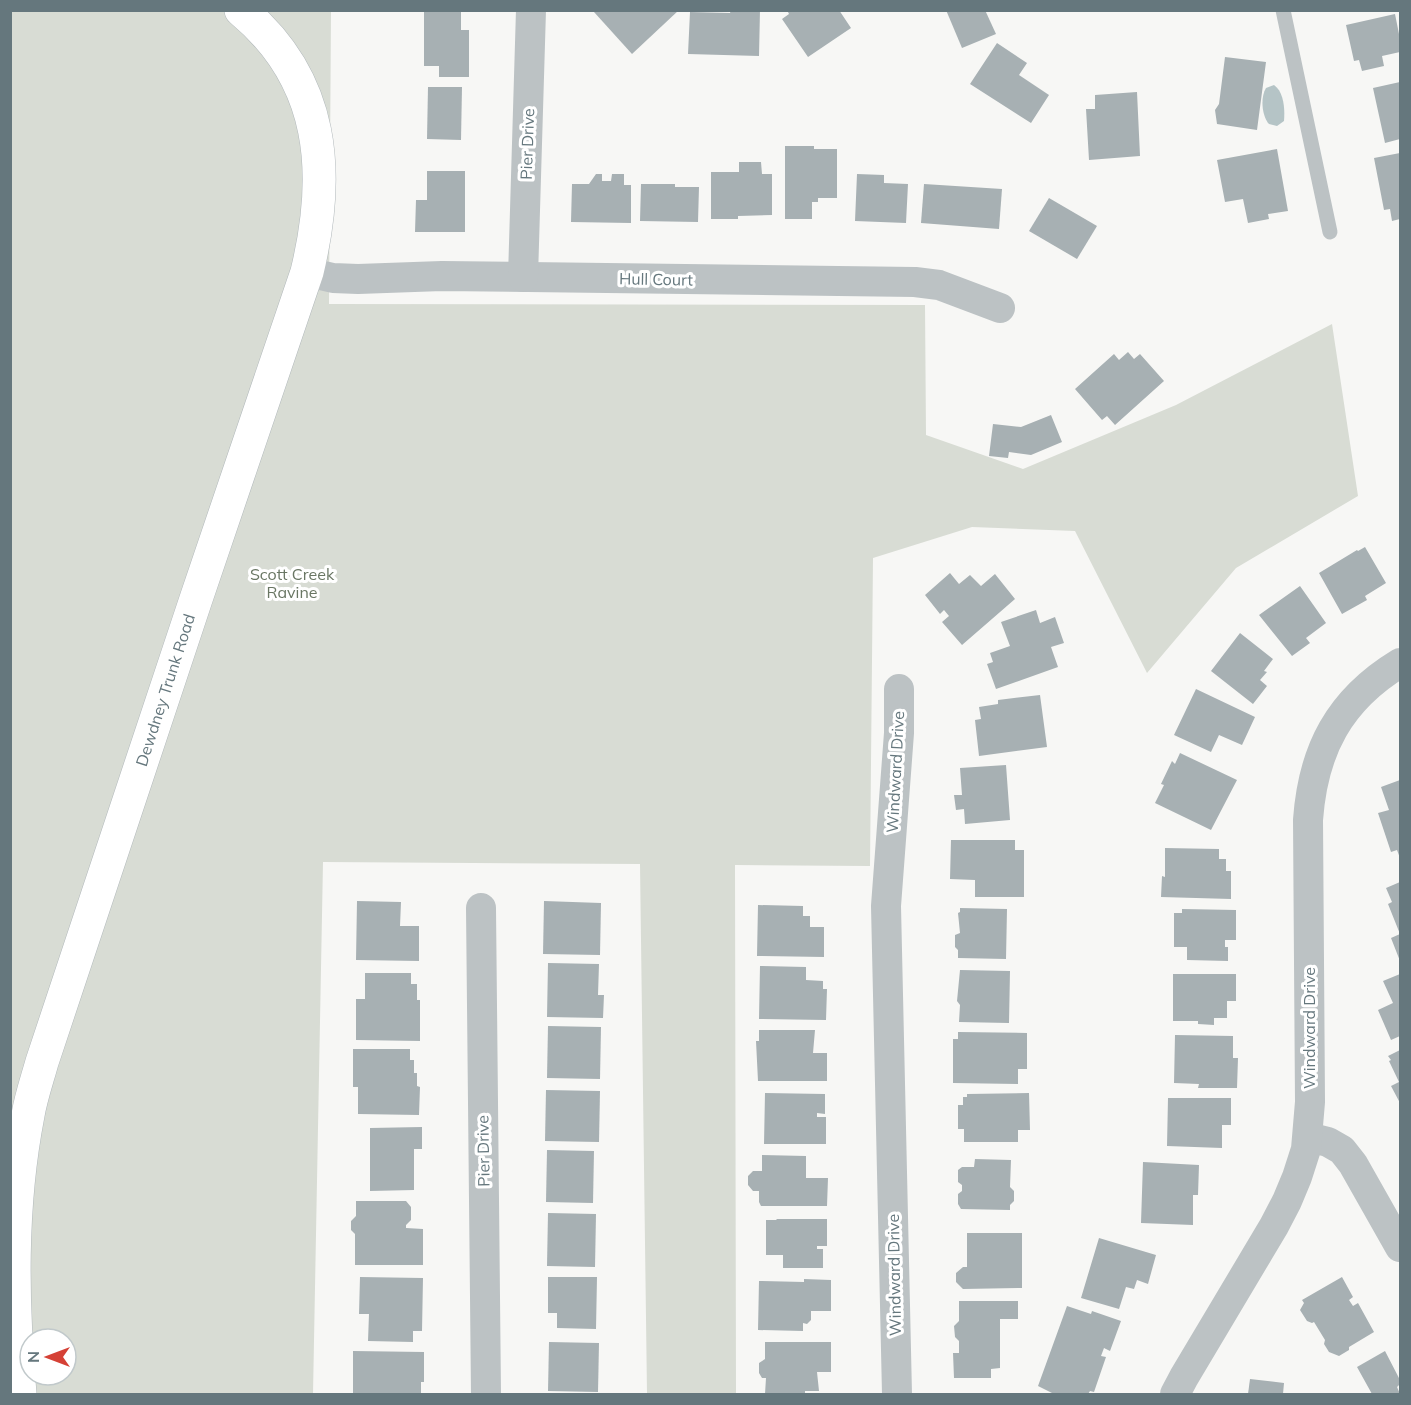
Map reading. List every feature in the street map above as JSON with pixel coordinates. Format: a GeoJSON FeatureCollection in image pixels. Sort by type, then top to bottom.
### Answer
{"type":"FeatureCollection","features":[{"type":"Feature","properties":{"kind":"main road","name":"Dewdney Trunk Road"},"geometry":{"type":"LineString","coordinates":[[20,1395],[14,1302],[15,1213],[20,1159],[28,1113],[42,1062],[307,272],[314,245],[320,171],[313,124],[305,99],[287,62],[241,10]]}},
{"type":"Feature","properties":{"kind":"street","name":"Pier Drive"},"geometry":{"type":"LineString","coordinates":[[523,277],[531,10]]}},
{"type":"Feature","properties":{"kind":"street","name":"Hull Court"},"geometry":{"type":"LineString","coordinates":[[307,272],[333,278],[358,279],[442,276],[915,282],[939,285],[1000,308]]}},
{"type":"Feature","properties":{"kind":"street","name":"Windward Drive"},"geometry":{"type":"LineString","coordinates":[[1175,1395],[1274,1226],[1297,1177],[1308,1137],[1310,1102],[1308,820],[1310,792],[1325,742],[1343,715],[1370,684],[1401,663]]}},
{"type":"Feature","properties":{"kind":"street","name":"Windward Drive"},"geometry":{"type":"LineString","coordinates":[[897,1395],[886,906],[899,733],[899,689]]}},
{"type":"Feature","properties":{"kind":"street","name":"Pier Drive"},"geometry":{"type":"LineString","coordinates":[[481,908],[486,1395]]}},
{"type":"Feature","properties":{"kind":"street"},"geometry":{"type":"LineString","coordinates":[[1308,1137],[1328,1142],[1342,1150],[1353,1164],[1401,1247]]}},
{"type":"Feature","properties":{"kind":"lane"},"geometry":{"type":"LineString","coordinates":[[1283,10],[1329,232]]}},
{"type":"Feature","properties":{"kind":"green space","name":"Scott Creek Ravine"},"geometry":{"type":"Polygon","coordinates":[[[10,11],[331,11],[329,304],[925,305],[926,435],[1023,469],[1176,405],[1332,324],[1358,496],[1236,568],[1147,673],[1075,531],[972,527],[873,558],[870,866],[735,865],[736,1394],[647,1394],[640,864],[323,862],[313,1394],[11,1394],[10,11]]]}},
{"type":"Feature","properties":{"kind":"shaded area"},"geometry":{"type":"Polygon","coordinates":[[[1274,85],[1282,96],[1284,106],[1284,121],[1277,126],[1269,124],[1263,107],[1266,88],[1274,85]]]}},
{"type":"Feature","properties":{"kind":"building"},"geometry":{"type":"Polygon","coordinates":[[[424,10],[461,10],[461,30],[469,30],[469,77],[439,77],[439,66],[424,66],[424,10]]]}},
{"type":"Feature","properties":{"kind":"building"},"geometry":{"type":"Polygon","coordinates":[[[596,10],[679,10],[632,54],[594,12],[596,10]]]}},
{"type":"Feature","properties":{"kind":"building"},"geometry":{"type":"Polygon","coordinates":[[[731,10],[760,10],[759,56],[688,54],[690,12],[730,13],[731,10]]]}},
{"type":"Feature","properties":{"kind":"building"},"geometry":{"type":"Polygon","coordinates":[[[787,10],[839,10],[851,28],[808,57],[782,19],[789,14],[787,10]]]}},
{"type":"Feature","properties":{"kind":"building"},"geometry":{"type":"Polygon","coordinates":[[[946,10],[985,10],[996,34],[962,48],[946,10]]]}},
{"type":"Feature","properties":{"kind":"building"},"geometry":{"type":"Polygon","coordinates":[[[1395,14],[1400,52],[1382,56],[1384,66],[1362,71],[1359,60],[1354,61],[1346,25],[1395,14]]]}},
{"type":"Feature","properties":{"kind":"building"},"geometry":{"type":"Polygon","coordinates":[[[997,43],[1027,63],[1019,75],[1049,95],[1031,123],[970,84],[997,43]]]}},
{"type":"Feature","properties":{"kind":"building"},"geometry":{"type":"Polygon","coordinates":[[[1225,57],[1266,62],[1257,130],[1217,124],[1215,110],[1219,104],[1225,57]]]}},
{"type":"Feature","properties":{"kind":"building"},"geometry":{"type":"Polygon","coordinates":[[[1400,82],[1400,139],[1385,143],[1373,88],[1400,82]]]}},
{"type":"Feature","properties":{"kind":"building"},"geometry":{"type":"Polygon","coordinates":[[[428,87],[462,87],[461,140],[427,139],[428,87]]]}},
{"type":"Feature","properties":{"kind":"building"},"geometry":{"type":"Polygon","coordinates":[[[1137,92],[1140,156],[1089,160],[1086,109],[1095,109],[1095,95],[1137,92]]]}},
{"type":"Feature","properties":{"kind":"building"},"geometry":{"type":"Polygon","coordinates":[[[785,146],[837,149],[837,198],[818,198],[818,202],[812,202],[812,219],[785,219],[785,146]]]}},
{"type":"Feature","properties":{"kind":"building"},"geometry":{"type":"Polygon","coordinates":[[[1277,149],[1288,211],[1268,214],[1269,219],[1248,223],[1243,199],[1225,202],[1217,160],[1277,149]]]}},
{"type":"Feature","properties":{"kind":"building"},"geometry":{"type":"Polygon","coordinates":[[[1400,153],[1400,219],[1392,221],[1390,209],[1384,210],[1374,158],[1400,153]]]}},
{"type":"Feature","properties":{"kind":"building"},"geometry":{"type":"Polygon","coordinates":[[[739,162],[761,162],[762,174],[772,174],[772,215],[711,219],[711,172],[739,172],[739,162]]]}},
{"type":"Feature","properties":{"kind":"building"},"geometry":{"type":"Polygon","coordinates":[[[427,171],[465,171],[465,232],[415,232],[416,200],[427,200],[427,171]]]}},
{"type":"Feature","properties":{"kind":"building"},"geometry":{"type":"Polygon","coordinates":[[[596,174],[602,174],[602,181],[611,181],[612,174],[624,174],[624,185],[631,185],[631,223],[571,222],[572,184],[589,184],[596,174]]]}},
{"type":"Feature","properties":{"kind":"building"},"geometry":{"type":"Polygon","coordinates":[[[857,174],[884,175],[884,183],[908,184],[906,223],[855,221],[857,174]]]}},
{"type":"Feature","properties":{"kind":"building"},"geometry":{"type":"Polygon","coordinates":[[[641,184],[699,187],[698,222],[640,221],[641,184]]]}},
{"type":"Feature","properties":{"kind":"building"},"geometry":{"type":"Polygon","coordinates":[[[924,184],[1002,189],[999,229],[921,223],[924,184]]]}},
{"type":"Feature","properties":{"kind":"building"},"geometry":{"type":"Polygon","coordinates":[[[1049,198],[1097,226],[1077,259],[1029,231],[1049,198]]]}},
{"type":"Feature","properties":{"kind":"building"},"geometry":{"type":"Polygon","coordinates":[[[1128,352],[1134,359],[1140,354],[1164,381],[1115,425],[1107,416],[1102,420],[1075,389],[1114,354],[1119,360],[1128,352]]]}},
{"type":"Feature","properties":{"kind":"building"},"geometry":{"type":"Polygon","coordinates":[[[1051,415],[1062,442],[1031,455],[1009,452],[1008,458],[989,456],[993,424],[1021,427],[1051,415]]]}},
{"type":"Feature","properties":{"kind":"building"},"geometry":{"type":"Polygon","coordinates":[[[1365,547],[1386,583],[1365,596],[1367,600],[1342,614],[1319,573],[1365,547]]]}},
{"type":"Feature","properties":{"kind":"building"},"geometry":{"type":"Polygon","coordinates":[[[950,573],[959,584],[970,575],[981,586],[995,574],[1015,599],[962,645],[942,622],[949,616],[944,610],[940,614],[925,595],[950,573]]]}},
{"type":"Feature","properties":{"kind":"building"},"geometry":{"type":"Polygon","coordinates":[[[1300,586],[1326,623],[1306,638],[1310,643],[1292,656],[1259,615],[1300,586]]]}},
{"type":"Feature","properties":{"kind":"building"},"geometry":{"type":"Polygon","coordinates":[[[1036,610],[1040,623],[1055,617],[1064,643],[1051,647],[1058,667],[996,689],[987,664],[993,662],[990,653],[1010,646],[1001,622],[1036,610]]]}},
{"type":"Feature","properties":{"kind":"building"},"geometry":{"type":"Polygon","coordinates":[[[1240,633],[1273,659],[1260,680],[1267,686],[1253,704],[1211,671],[1240,633]]]}},
{"type":"Feature","properties":{"kind":"building"},"geometry":{"type":"Polygon","coordinates":[[[1196,689],[1255,717],[1242,745],[1219,735],[1211,752],[1174,735],[1196,689]]]}},
{"type":"Feature","properties":{"kind":"building"},"geometry":{"type":"Polygon","coordinates":[[[1040,695],[1047,747],[979,756],[975,720],[981,719],[979,707],[998,704],[998,700],[1040,695]]]}},
{"type":"Feature","properties":{"kind":"building"},"geometry":{"type":"Polygon","coordinates":[[[1180,753],[1237,780],[1211,830],[1155,803],[1172,761],[1175,764],[1180,753]]]}},
{"type":"Feature","properties":{"kind":"building"},"geometry":{"type":"Polygon","coordinates":[[[1006,765],[1010,820],[965,824],[964,809],[956,810],[954,795],[962,795],[960,768],[1006,765]]]}},
{"type":"Feature","properties":{"kind":"building"},"geometry":{"type":"Polygon","coordinates":[[[1400,780],[1400,858],[1397,850],[1391,852],[1378,813],[1389,810],[1381,787],[1400,780]]]}},
{"type":"Feature","properties":{"kind":"building"},"geometry":{"type":"Polygon","coordinates":[[[951,840],[1015,840],[1015,850],[1024,850],[1024,897],[975,897],[975,880],[950,879],[951,840]]]}},
{"type":"Feature","properties":{"kind":"building"},"geometry":{"type":"Polygon","coordinates":[[[1165,848],[1219,849],[1219,859],[1226,859],[1226,871],[1231,871],[1231,899],[1161,897],[1162,876],[1165,877],[1165,848]]]}},
{"type":"Feature","properties":{"kind":"building"},"geometry":{"type":"Polygon","coordinates":[[[1400,882],[1400,934],[1388,904],[1392,902],[1386,888],[1400,882]]]}},
{"type":"Feature","properties":{"kind":"building"},"geometry":{"type":"Polygon","coordinates":[[[357,901],[401,902],[400,926],[419,926],[419,961],[356,960],[357,901]]]}},
{"type":"Feature","properties":{"kind":"building"},"geometry":{"type":"Polygon","coordinates":[[[544,901],[601,903],[600,955],[543,954],[544,901]]]}},
{"type":"Feature","properties":{"kind":"building"},"geometry":{"type":"Polygon","coordinates":[[[758,905],[803,906],[803,916],[810,916],[810,927],[824,927],[824,957],[757,956],[758,905]]]}},
{"type":"Feature","properties":{"kind":"building"},"geometry":{"type":"Polygon","coordinates":[[[960,908],[1007,909],[1006,959],[958,958],[955,935],[960,933],[958,913],[960,908]]]}},
{"type":"Feature","properties":{"kind":"building"},"geometry":{"type":"Polygon","coordinates":[[[1182,909],[1236,910],[1236,940],[1225,940],[1225,947],[1228,947],[1228,961],[1187,960],[1187,947],[1174,947],[1174,913],[1182,913],[1182,909]]]}},
{"type":"Feature","properties":{"kind":"building"},"geometry":{"type":"Polygon","coordinates":[[[1400,934],[1400,961],[1391,938],[1400,934]]]}},
{"type":"Feature","properties":{"kind":"building"},"geometry":{"type":"Polygon","coordinates":[[[548,963],[599,964],[598,995],[604,995],[603,1018],[547,1017],[548,963]]]}},
{"type":"Feature","properties":{"kind":"building"},"geometry":{"type":"Polygon","coordinates":[[[760,966],[806,967],[806,980],[823,981],[823,989],[827,989],[826,1020],[759,1019],[760,966]]]}},
{"type":"Feature","properties":{"kind":"building"},"geometry":{"type":"Polygon","coordinates":[[[960,970],[1010,971],[1009,1023],[959,1022],[960,1005],[957,1001],[960,970]]]}},
{"type":"Feature","properties":{"kind":"building"},"geometry":{"type":"Polygon","coordinates":[[[365,973],[411,973],[411,984],[417,984],[417,1000],[420,1000],[420,1041],[356,1040],[356,999],[365,999],[365,973]]]}},
{"type":"Feature","properties":{"kind":"building"},"geometry":{"type":"Polygon","coordinates":[[[1173,974],[1236,974],[1236,1001],[1227,1001],[1227,1018],[1214,1018],[1214,1025],[1198,1024],[1198,1021],[1173,1021],[1173,974]]]}},
{"type":"Feature","properties":{"kind":"building"},"geometry":{"type":"Polygon","coordinates":[[[1400,974],[1400,1036],[1391,1040],[1378,1010],[1393,1003],[1383,981],[1400,974]]]}},
{"type":"Feature","properties":{"kind":"building"},"geometry":{"type":"Polygon","coordinates":[[[548,1026],[601,1027],[600,1079],[547,1078],[548,1026]]]}},
{"type":"Feature","properties":{"kind":"building"},"geometry":{"type":"Polygon","coordinates":[[[759,1030],[815,1030],[813,1053],[827,1053],[827,1081],[758,1081],[756,1041],[759,1041],[759,1030]]]}},
{"type":"Feature","properties":{"kind":"building"},"geometry":{"type":"Polygon","coordinates":[[[958,1032],[1027,1033],[1027,1069],[1018,1069],[1018,1084],[953,1083],[953,1039],[958,1039],[958,1032]]]}},
{"type":"Feature","properties":{"kind":"building"},"geometry":{"type":"Polygon","coordinates":[[[1175,1035],[1233,1036],[1233,1058],[1238,1058],[1237,1088],[1198,1088],[1199,1084],[1174,1083],[1175,1035]]]}},
{"type":"Feature","properties":{"kind":"building"},"geometry":{"type":"Polygon","coordinates":[[[353,1049],[410,1049],[410,1060],[414,1060],[414,1073],[417,1073],[417,1086],[420,1087],[419,1115],[358,1114],[358,1087],[353,1087],[353,1049]]]}},
{"type":"Feature","properties":{"kind":"building"},"geometry":{"type":"Polygon","coordinates":[[[1400,1050],[1400,1103],[1391,1086],[1399,1082],[1388,1056],[1400,1050]]]}},
{"type":"Feature","properties":{"kind":"building"},"geometry":{"type":"Polygon","coordinates":[[[546,1090],[600,1091],[599,1142],[545,1141],[546,1090]]]}},
{"type":"Feature","properties":{"kind":"building"},"geometry":{"type":"Polygon","coordinates":[[[765,1093],[825,1094],[825,1114],[817,1113],[817,1117],[826,1117],[826,1144],[764,1144],[765,1093]]]}},
{"type":"Feature","properties":{"kind":"building"},"geometry":{"type":"Polygon","coordinates":[[[1029,1093],[1030,1130],[1018,1130],[1018,1142],[964,1142],[964,1129],[958,1129],[958,1105],[963,1105],[963,1097],[967,1097],[967,1094],[1029,1093]]]}},
{"type":"Feature","properties":{"kind":"building"},"geometry":{"type":"Polygon","coordinates":[[[1168,1098],[1231,1098],[1231,1125],[1222,1125],[1222,1148],[1167,1146],[1168,1098]]]}},
{"type":"Feature","properties":{"kind":"building"},"geometry":{"type":"Polygon","coordinates":[[[422,1127],[422,1149],[414,1149],[414,1190],[370,1191],[370,1128],[422,1127]]]}},
{"type":"Feature","properties":{"kind":"building"},"geometry":{"type":"Polygon","coordinates":[[[547,1150],[594,1151],[593,1203],[546,1202],[547,1150]]]}},
{"type":"Feature","properties":{"kind":"building"},"geometry":{"type":"Polygon","coordinates":[[[762,1155],[806,1156],[806,1178],[828,1178],[827,1206],[761,1206],[759,1191],[753,1191],[748,1185],[748,1176],[753,1171],[762,1171],[762,1155]]]}},
{"type":"Feature","properties":{"kind":"building"},"geometry":{"type":"Polygon","coordinates":[[[975,1159],[1011,1160],[1010,1187],[1014,1191],[1014,1201],[1010,1205],[1010,1210],[961,1209],[958,1204],[958,1194],[962,1191],[962,1185],[958,1182],[958,1170],[962,1167],[974,1167],[975,1159]]]}},
{"type":"Feature","properties":{"kind":"building"},"geometry":{"type":"Polygon","coordinates":[[[1143,1162],[1199,1165],[1198,1195],[1193,1195],[1193,1225],[1141,1223],[1143,1162]]]}},
{"type":"Feature","properties":{"kind":"building"},"geometry":{"type":"Polygon","coordinates":[[[356,1201],[406,1201],[411,1207],[411,1220],[406,1228],[423,1229],[423,1265],[355,1265],[355,1234],[351,1230],[351,1221],[356,1216],[356,1201]]]}},
{"type":"Feature","properties":{"kind":"building"},"geometry":{"type":"Polygon","coordinates":[[[548,1213],[596,1214],[595,1267],[547,1266],[548,1213]]]}},
{"type":"Feature","properties":{"kind":"building"},"geometry":{"type":"Polygon","coordinates":[[[827,1219],[827,1246],[817,1246],[817,1249],[823,1249],[823,1268],[783,1268],[783,1255],[766,1255],[766,1220],[827,1219]]]}},
{"type":"Feature","properties":{"kind":"building"},"geometry":{"type":"Polygon","coordinates":[[[967,1233],[1022,1233],[1022,1288],[963,1289],[956,1282],[956,1273],[963,1267],[967,1267],[967,1233]]]}},
{"type":"Feature","properties":{"kind":"building"},"geometry":{"type":"Polygon","coordinates":[[[1099,1238],[1156,1255],[1148,1284],[1137,1280],[1134,1289],[1126,1287],[1119,1309],[1081,1298],[1099,1238]]]}},
{"type":"Feature","properties":{"kind":"building"},"geometry":{"type":"Polygon","coordinates":[[[360,1277],[423,1278],[422,1331],[413,1331],[413,1342],[368,1341],[369,1314],[359,1314],[360,1277]]]}},
{"type":"Feature","properties":{"kind":"building"},"geometry":{"type":"Polygon","coordinates":[[[548,1277],[597,1277],[596,1329],[557,1328],[557,1313],[548,1313],[548,1277]]]}},
{"type":"Feature","properties":{"kind":"building"},"geometry":{"type":"Polygon","coordinates":[[[1342,1277],[1353,1297],[1349,1300],[1353,1306],[1358,1303],[1374,1332],[1339,1356],[1329,1352],[1314,1322],[1307,1321],[1300,1310],[1304,1303],[1302,1300],[1342,1277]]]}},
{"type":"Feature","properties":{"kind":"building"},"geometry":{"type":"Polygon","coordinates":[[[804,1279],[831,1280],[831,1311],[811,1311],[811,1320],[807,1324],[803,1323],[803,1331],[758,1330],[759,1281],[804,1282],[804,1279]]]}},
{"type":"Feature","properties":{"kind":"building"},"geometry":{"type":"Polygon","coordinates":[[[959,1301],[1018,1301],[1018,1319],[1000,1319],[1000,1368],[991,1369],[991,1378],[954,1378],[953,1353],[959,1353],[959,1341],[955,1337],[954,1326],[959,1321],[959,1301]]]}},
{"type":"Feature","properties":{"kind":"building"},"geometry":{"type":"Polygon","coordinates":[[[1067,1306],[1091,1314],[1092,1311],[1121,1321],[1110,1351],[1104,1348],[1101,1356],[1106,1357],[1094,1392],[1090,1391],[1088,1394],[1054,1394],[1038,1386],[1067,1306]]]}},
{"type":"Feature","properties":{"kind":"building"},"geometry":{"type":"Polygon","coordinates":[[[549,1342],[599,1343],[598,1392],[548,1391],[549,1342]]]}},
{"type":"Feature","properties":{"kind":"building"},"geometry":{"type":"Polygon","coordinates":[[[765,1342],[831,1342],[831,1372],[817,1372],[819,1391],[805,1391],[805,1394],[765,1394],[766,1378],[762,1378],[759,1373],[759,1363],[765,1359],[765,1342]]]}},
{"type":"Feature","properties":{"kind":"building"},"geometry":{"type":"Polygon","coordinates":[[[353,1351],[424,1352],[424,1382],[421,1382],[421,1394],[353,1394],[353,1351]]]}},
{"type":"Feature","properties":{"kind":"building"},"geometry":{"type":"Polygon","coordinates":[[[1385,1351],[1400,1380],[1397,1387],[1400,1394],[1372,1394],[1357,1367],[1385,1351]]]}},
{"type":"Feature","properties":{"kind":"building"},"geometry":{"type":"Polygon","coordinates":[[[1250,1379],[1284,1383],[1283,1394],[1248,1394],[1250,1379]]]}}]}
